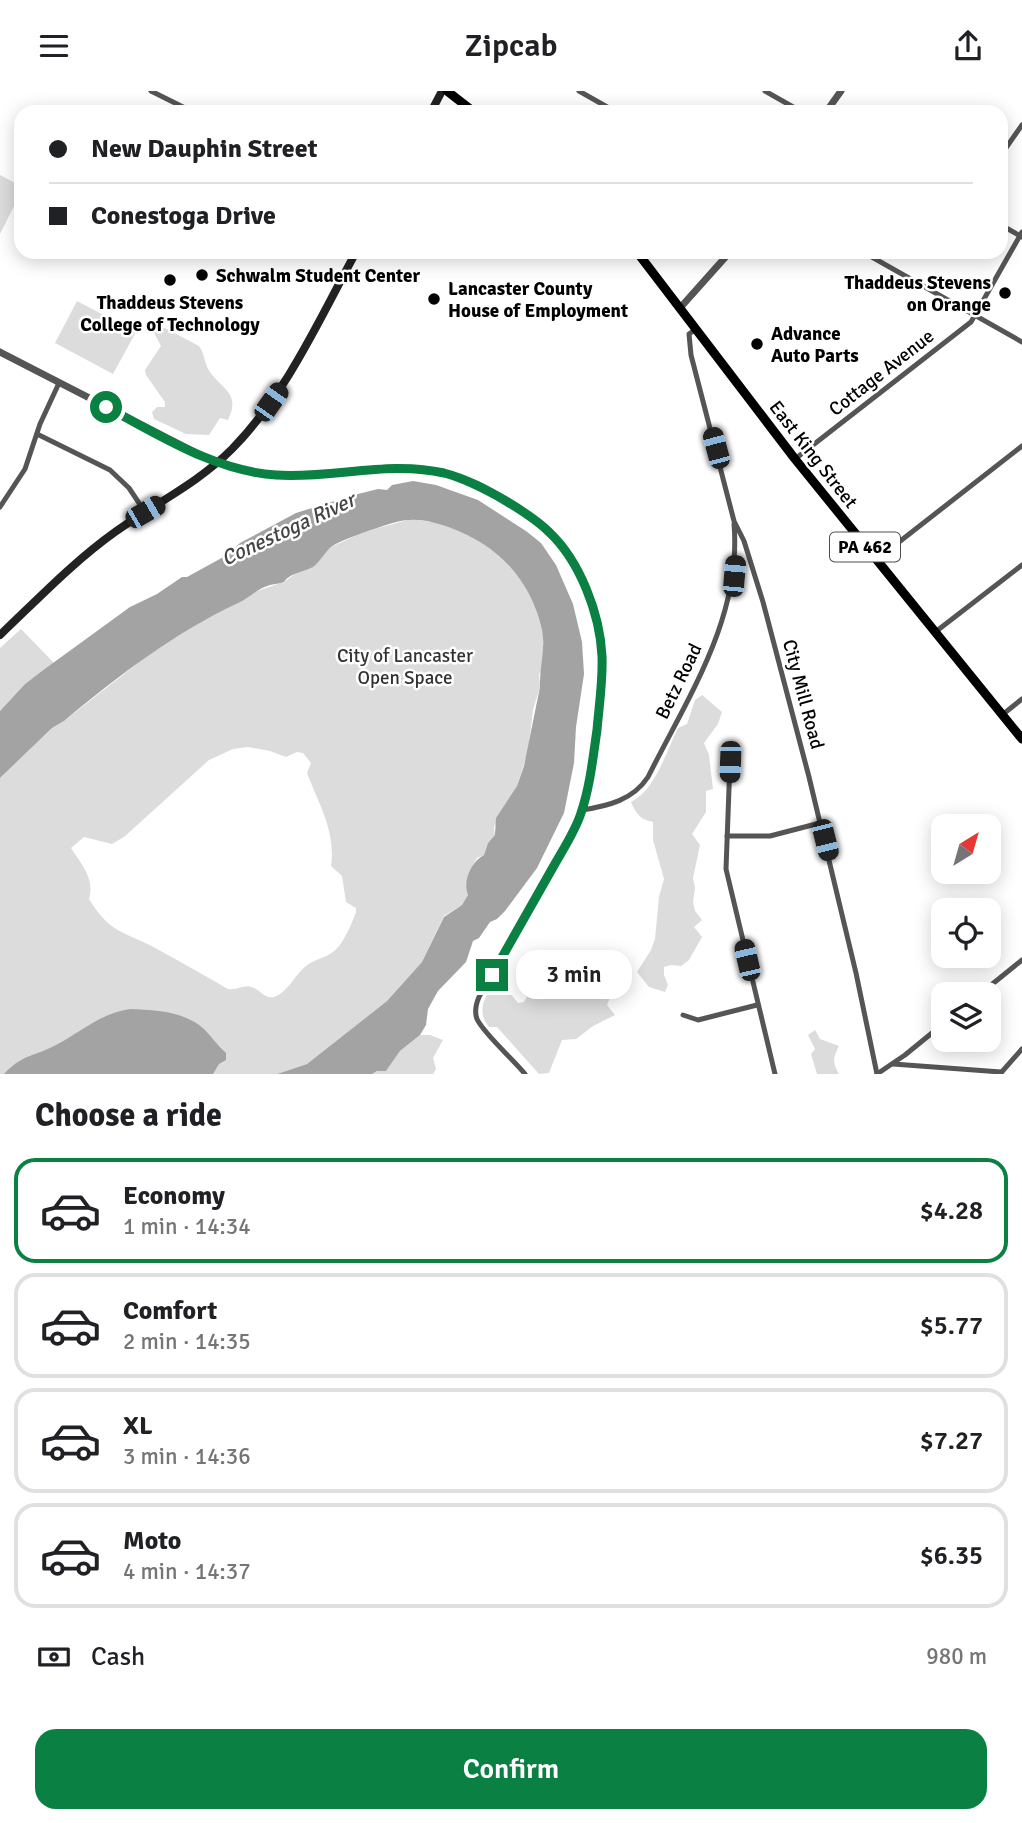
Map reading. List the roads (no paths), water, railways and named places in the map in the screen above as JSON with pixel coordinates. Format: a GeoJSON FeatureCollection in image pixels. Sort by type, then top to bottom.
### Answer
{"type":"FeatureCollection","features":[{"type":"Feature","properties":{"kind":"main road"},"geometry":{"type":"LineString","coordinates":[[445,91],[464,105]]}},
{"type":"Feature","properties":{"kind":"main road"},"geometry":{"type":"LineString","coordinates":[[0,635],[98,545],[216,463],[251,428],[286,381],[352,259]]}},
{"type":"Feature","properties":{"kind":"main road","name":"East King Street"},"geometry":{"type":"LineString","coordinates":[[642,259],[795,459],[1022,739]]}},
{"type":"Feature","properties":{"kind":"street"},"geometry":{"type":"LineString","coordinates":[[151,91],[178,105]]}},
{"type":"Feature","properties":{"kind":"street"},"geometry":{"type":"LineString","coordinates":[[579,91],[604,105]]}},
{"type":"Feature","properties":{"kind":"street"},"geometry":{"type":"LineString","coordinates":[[765,91],[790,105]]}},
{"type":"Feature","properties":{"kind":"street"},"geometry":{"type":"LineString","coordinates":[[1008,145],[1022,125]]}},
{"type":"Feature","properties":{"kind":"street","name":"Cottage Avenue"},"geometry":{"type":"LineString","coordinates":[[1008,258],[1021,235]]}},
{"type":"Feature","properties":{"kind":"street"},"geometry":{"type":"LineString","coordinates":[[680,308],[724,259]]}},
{"type":"Feature","properties":{"kind":"street"},"geometry":{"type":"LineString","coordinates":[[875,259],[1022,342]]}},
{"type":"Feature","properties":{"kind":"street","name":"Cottage Avenue"},"geometry":{"type":"LineString","coordinates":[[795,459],[971,322],[1007,259]]}},
{"type":"Feature","properties":{"kind":"street","name":"City Mill Road"},"geometry":{"type":"LineString","coordinates":[[696,328],[689,334],[691,355],[734,521],[744,541],[763,602],[820,823],[877,1074]]}},
{"type":"Feature","properties":{"kind":"street"},"geometry":{"type":"LineString","coordinates":[[0,352],[216,463],[278,475],[386,467],[435,471],[466,480],[520,509],[550,532],[565,552],[579,574],[600,636],[602,666],[599,706],[589,779],[582,810],[566,844],[476,1004],[475,1013],[478,1021],[525,1074]]}},
{"type":"Feature","properties":{"kind":"street"},"geometry":{"type":"LineString","coordinates":[[0,507],[19,480],[59,383]]}},
{"type":"Feature","properties":{"kind":"street"},"geometry":{"type":"LineString","coordinates":[[37,434],[110,470],[129,488],[145,512]]}},
{"type":"Feature","properties":{"kind":"street"},"geometry":{"type":"LineString","coordinates":[[876,560],[1022,446]]}},
{"type":"Feature","properties":{"kind":"street","name":"Betz Road"},"geometry":{"type":"LineString","coordinates":[[582,810],[603,807],[629,797],[648,778],[725,618],[734,576],[734,521]]}},
{"type":"Feature","properties":{"kind":"street"},"geometry":{"type":"LineString","coordinates":[[934,633],[1022,565]]}},
{"type":"Feature","properties":{"kind":"street"},"geometry":{"type":"LineString","coordinates":[[1002,715],[1022,699]]}},
{"type":"Feature","properties":{"kind":"street"},"geometry":{"type":"LineString","coordinates":[[730,762],[726,869],[775,1074]]}},
{"type":"Feature","properties":{"kind":"street"},"geometry":{"type":"LineString","coordinates":[[727,836],[770,836],[820,823]]}},
{"type":"Feature","properties":{"kind":"street"},"geometry":{"type":"LineString","coordinates":[[995,982],[1022,960]]}},
{"type":"Feature","properties":{"kind":"street"},"geometry":{"type":"LineString","coordinates":[[683,1015],[698,1020],[757,1005]]}},
{"type":"Feature","properties":{"kind":"street"},"geometry":{"type":"LineString","coordinates":[[877,1074],[931,1034]]}},
{"type":"Feature","properties":{"kind":"street"},"geometry":{"type":"LineString","coordinates":[[893,1064],[1000,1073],[1022,1049]]}},
{"type":"Feature","properties":{"kind":"water","name":"Conestoga River"},"geometry":{"type":"Polygon","coordinates":[[[413,481],[436,485],[478,500],[541,543],[556,565],[573,604],[582,642],[584,674],[574,763],[564,813],[537,868],[505,911],[490,922],[479,938],[473,941],[466,962],[438,991],[428,1009],[426,1025],[420,1035],[400,1051],[386,1071],[372,1074],[277,1074],[307,1064],[387,1001],[422,962],[444,917],[462,905],[468,895],[466,884],[469,872],[484,855],[488,843],[495,835],[496,818],[517,786],[524,766],[540,687],[542,630],[530,595],[521,581],[498,555],[468,535],[426,521],[393,523],[338,543],[313,567],[292,575],[283,582],[261,588],[169,642],[52,728],[0,778],[0,711],[25,684],[130,607],[227,555],[240,543],[296,513],[413,481]]]}},
{"type":"Feature","properties":{"kind":"water"},"geometry":{"type":"Polygon","coordinates":[[[130,1009],[159,1011],[188,1018],[207,1032],[226,1053],[226,1060],[219,1064],[213,1074],[4,1074],[23,1059],[56,1045],[100,1019],[130,1009]]]}},
{"type":"Feature","properties":{"kind":"place","name":"Schwalm Student Center"},"geometry":{"type":"Point","coordinates":[202,275]}},
{"type":"Feature","properties":{"kind":"place","name":"Thaddeus Stevens College of Technology"},"geometry":{"type":"Point","coordinates":[170,280]}},
{"type":"Feature","properties":{"kind":"place","name":"Thaddeus Stevens on Orange"},"geometry":{"type":"Point","coordinates":[1005,293]}},
{"type":"Feature","properties":{"kind":"place","name":"Lancaster County House of Employment"},"geometry":{"type":"Point","coordinates":[434,299]}},
{"type":"Feature","properties":{"kind":"place","name":"Advance Auto Parts"},"geometry":{"type":"Point","coordinates":[757,344]}},
{"type":"Feature","properties":{"kind":"park label","name":"City of Lancaster Open Space"},"geometry":{"type":"Point","coordinates":[405,666]}}]}
